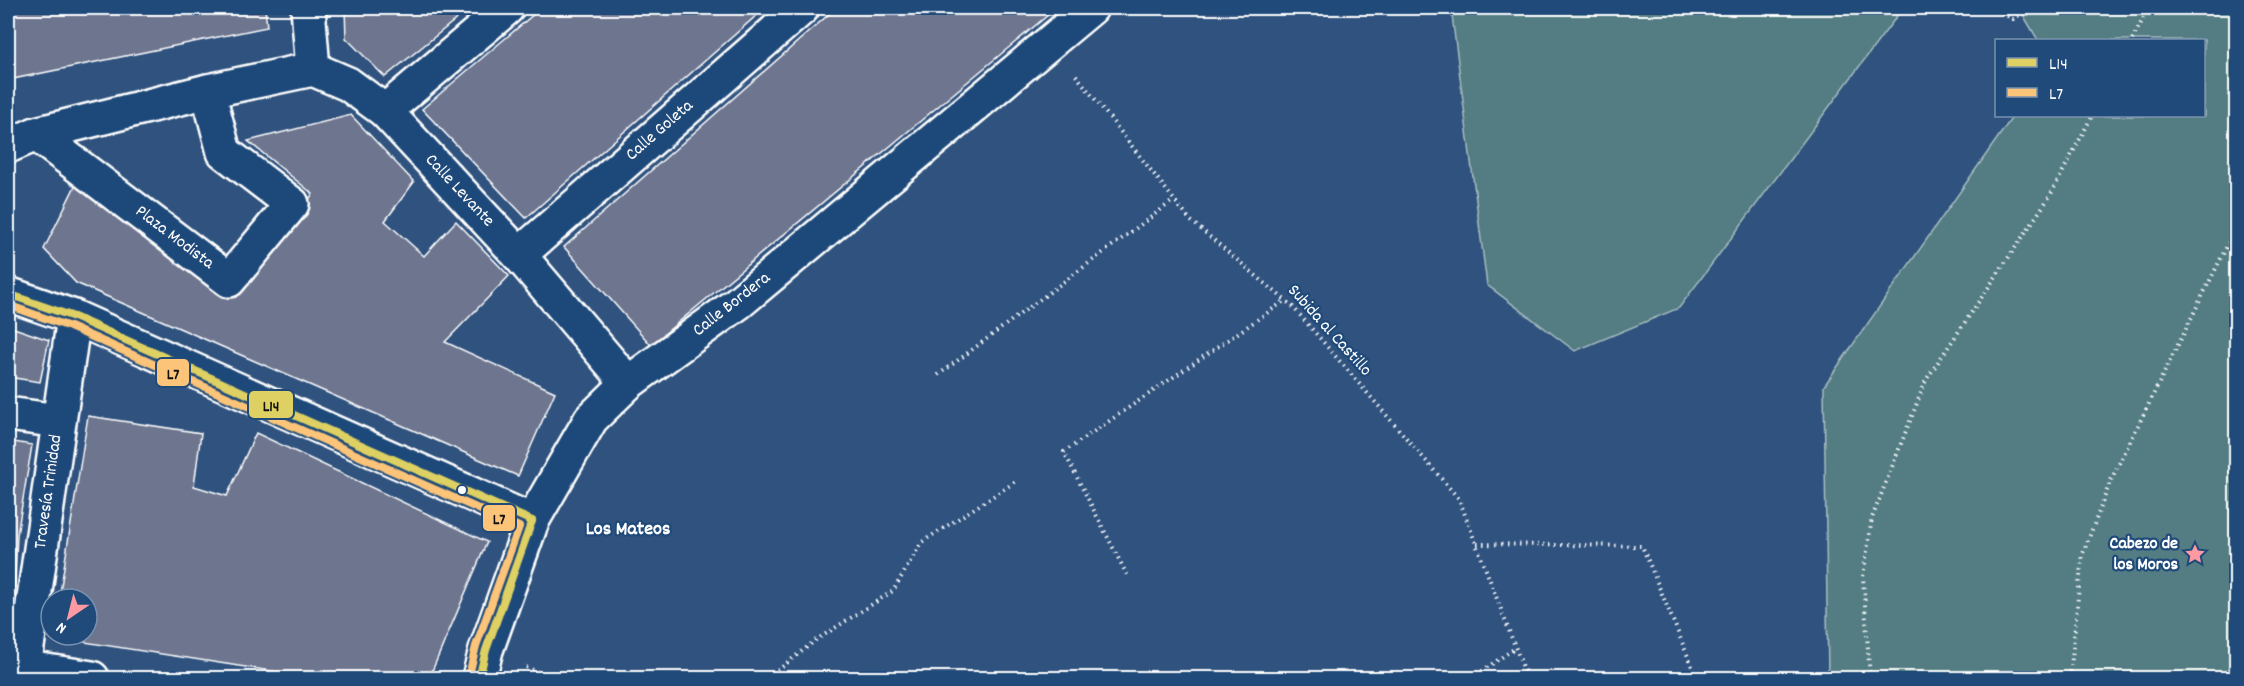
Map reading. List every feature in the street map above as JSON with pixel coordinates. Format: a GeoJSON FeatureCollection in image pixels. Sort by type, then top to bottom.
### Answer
{"type":"FeatureCollection","features":[{"type":"Feature","properties":{"kind":"street"},"geometry":{"type":"LineString","coordinates":[[308,8],[313,69]]}},
{"type":"Feature","properties":{"kind":"street"},"geometry":{"type":"LineString","coordinates":[[385,111],[507,8]]}},
{"type":"Feature","properties":{"kind":"street","name":"Calle Goleta"},"geometry":{"type":"LineString","coordinates":[[519,255],[802,8]]}},
{"type":"Feature","properties":{"kind":"street","name":"Calle Bordera"},"geometry":{"type":"LineString","coordinates":[[479,678],[486,650],[532,521],[591,418],[628,383],[738,303],[1091,8]]}},
{"type":"Feature","properties":{"kind":"street","name":"Plaza Modista"},"geometry":{"type":"LineString","coordinates":[[22,140],[208,91],[313,69]]}},
{"type":"Feature","properties":{"kind":"street","name":"Calle Levante"},"geometry":{"type":"LineString","coordinates":[[313,69],[348,84],[385,111],[519,255],[628,383]]}},
{"type":"Feature","properties":{"kind":"street","name":"Plaza Modista"},"geometry":{"type":"LineString","coordinates":[[22,140],[229,280],[292,204],[224,152],[208,91]]}},
{"type":"Feature","properties":{"kind":"street"},"geometry":{"type":"LineString","coordinates":[[8,294],[74,316],[532,521]]}},
{"type":"Feature","properties":{"kind":"street","name":"Travesía Trinidad"},"geometry":{"type":"LineString","coordinates":[[16,666],[59,421],[74,316]]}},
{"type":"Feature","properties":{"kind":"street"},"geometry":{"type":"LineString","coordinates":[[8,414],[59,421]]}},
{"type":"Feature","properties":{"kind":"street"},"geometry":{"type":"LineString","coordinates":[[16,666],[92,678]]}},
{"type":"Feature","properties":{"kind":"path"},"geometry":{"type":"LineString","coordinates":[[1991,8],[2013,19],[2031,8]]}},
{"type":"Feature","properties":{"kind":"path"},"geometry":{"type":"LineString","coordinates":[[2133,39],[2149,8]]}},
{"type":"Feature","properties":{"kind":"path","name":"Subida al Castillo"},"geometry":{"type":"LineString","coordinates":[[1050,42],[1190,220],[1286,300],[1459,499],[1527,678]]}},
{"type":"Feature","properties":{"kind":"path"},"geometry":{"type":"LineString","coordinates":[[1870,678],[1863,577],[1872,518],[1926,380],[2050,196],[2091,117]]}},
{"type":"Feature","properties":{"kind":"path"},"geometry":{"type":"LineString","coordinates":[[938,375],[1174,200]]}},
{"type":"Feature","properties":{"kind":"path"},"geometry":{"type":"LineString","coordinates":[[2070,678],[2082,556],[2111,480],[2236,228]]}},
{"type":"Feature","properties":{"kind":"path"},"geometry":{"type":"LineString","coordinates":[[1127,575],[1064,452],[1286,300]]}},
{"type":"Feature","properties":{"kind":"path"},"geometry":{"type":"LineString","coordinates":[[768,678],[816,640],[893,591],[922,542],[1016,482]]}},
{"type":"Feature","properties":{"kind":"path"},"geometry":{"type":"LineString","coordinates":[[1476,544],[1642,546],[1694,671],[1694,678]]}},
{"type":"Feature","properties":{"kind":"path"},"geometry":{"type":"LineString","coordinates":[[1472,678],[1515,648]]}},
{"type":"Feature","properties":{"kind":"green space"},"geometry":{"type":"Polygon","coordinates":[[[1451,8],[1903,8],[1679,308],[1575,351],[1487,285],[1451,8]]]}},
{"type":"Feature","properties":{"kind":"green space"},"geometry":{"type":"Polygon","coordinates":[[[2019,8],[2236,8],[2236,678],[1828,678],[1824,386],[2012,117],[2205,117],[2205,39],[2037,39],[2019,8]]]}},
{"type":"Feature","properties":{"kind":"building"},"geometry":{"type":"Polygon","coordinates":[[[8,8],[265,8],[267,27],[8,80],[8,8]]]}},
{"type":"Feature","properties":{"kind":"building"},"geometry":{"type":"Polygon","coordinates":[[[345,8],[470,8],[385,77],[346,38],[345,8]]]}},
{"type":"Feature","properties":{"kind":"building"},"geometry":{"type":"Polygon","coordinates":[[[541,8],[765,8],[526,218],[422,109],[541,8]]]}},
{"type":"Feature","properties":{"kind":"building"},"geometry":{"type":"Polygon","coordinates":[[[836,8],[1041,8],[1048,15],[651,345],[564,247],[836,8]]]}},
{"type":"Feature","properties":{"kind":"building"},"geometry":{"type":"Polygon","coordinates":[[[351,115],[414,182],[385,221],[424,256],[456,221],[509,276],[445,342],[555,392],[518,476],[76,283],[44,249],[76,184],[229,296],[313,194],[248,141],[351,115]]]}},
{"type":"Feature","properties":{"kind":"building"},"geometry":{"type":"Polygon","coordinates":[[[8,326],[49,340],[40,382],[8,377],[8,326]]]}},
{"type":"Feature","properties":{"kind":"building"},"geometry":{"type":"Polygon","coordinates":[[[88,416],[201,433],[194,486],[227,496],[256,433],[487,542],[429,678],[316,678],[99,644],[99,587],[61,587],[88,416]]]}},
{"type":"Feature","properties":{"kind":"building"},"geometry":{"type":"Polygon","coordinates":[[[8,441],[32,445],[17,535],[13,623],[8,622],[8,441]]]}},
{"type":"Feature","properties":{"kind":"transit line","name":"L14"},"geometry":{"type":"LineString","coordinates":[[8,294],[74,317],[532,521]]}},
{"type":"Feature","properties":{"kind":"transit line","name":"L7"},"geometry":{"type":"LineString","coordinates":[[8,305],[70,327],[519,527],[476,646],[469,675]]}},
{"type":"Feature","properties":{"kind":"transit line","name":"L14"},"geometry":{"type":"LineString","coordinates":[[479,678],[486,650],[532,521]]}},
{"type":"Feature","properties":{"kind":"place","name":"Cabezo de los Moros"},"geometry":{"type":"Point","coordinates":[2195,554]}},
{"type":"Feature","properties":{"kind":"district","name":"Los Mateos"},"geometry":{"type":"Point","coordinates":[628,530]}}]}
